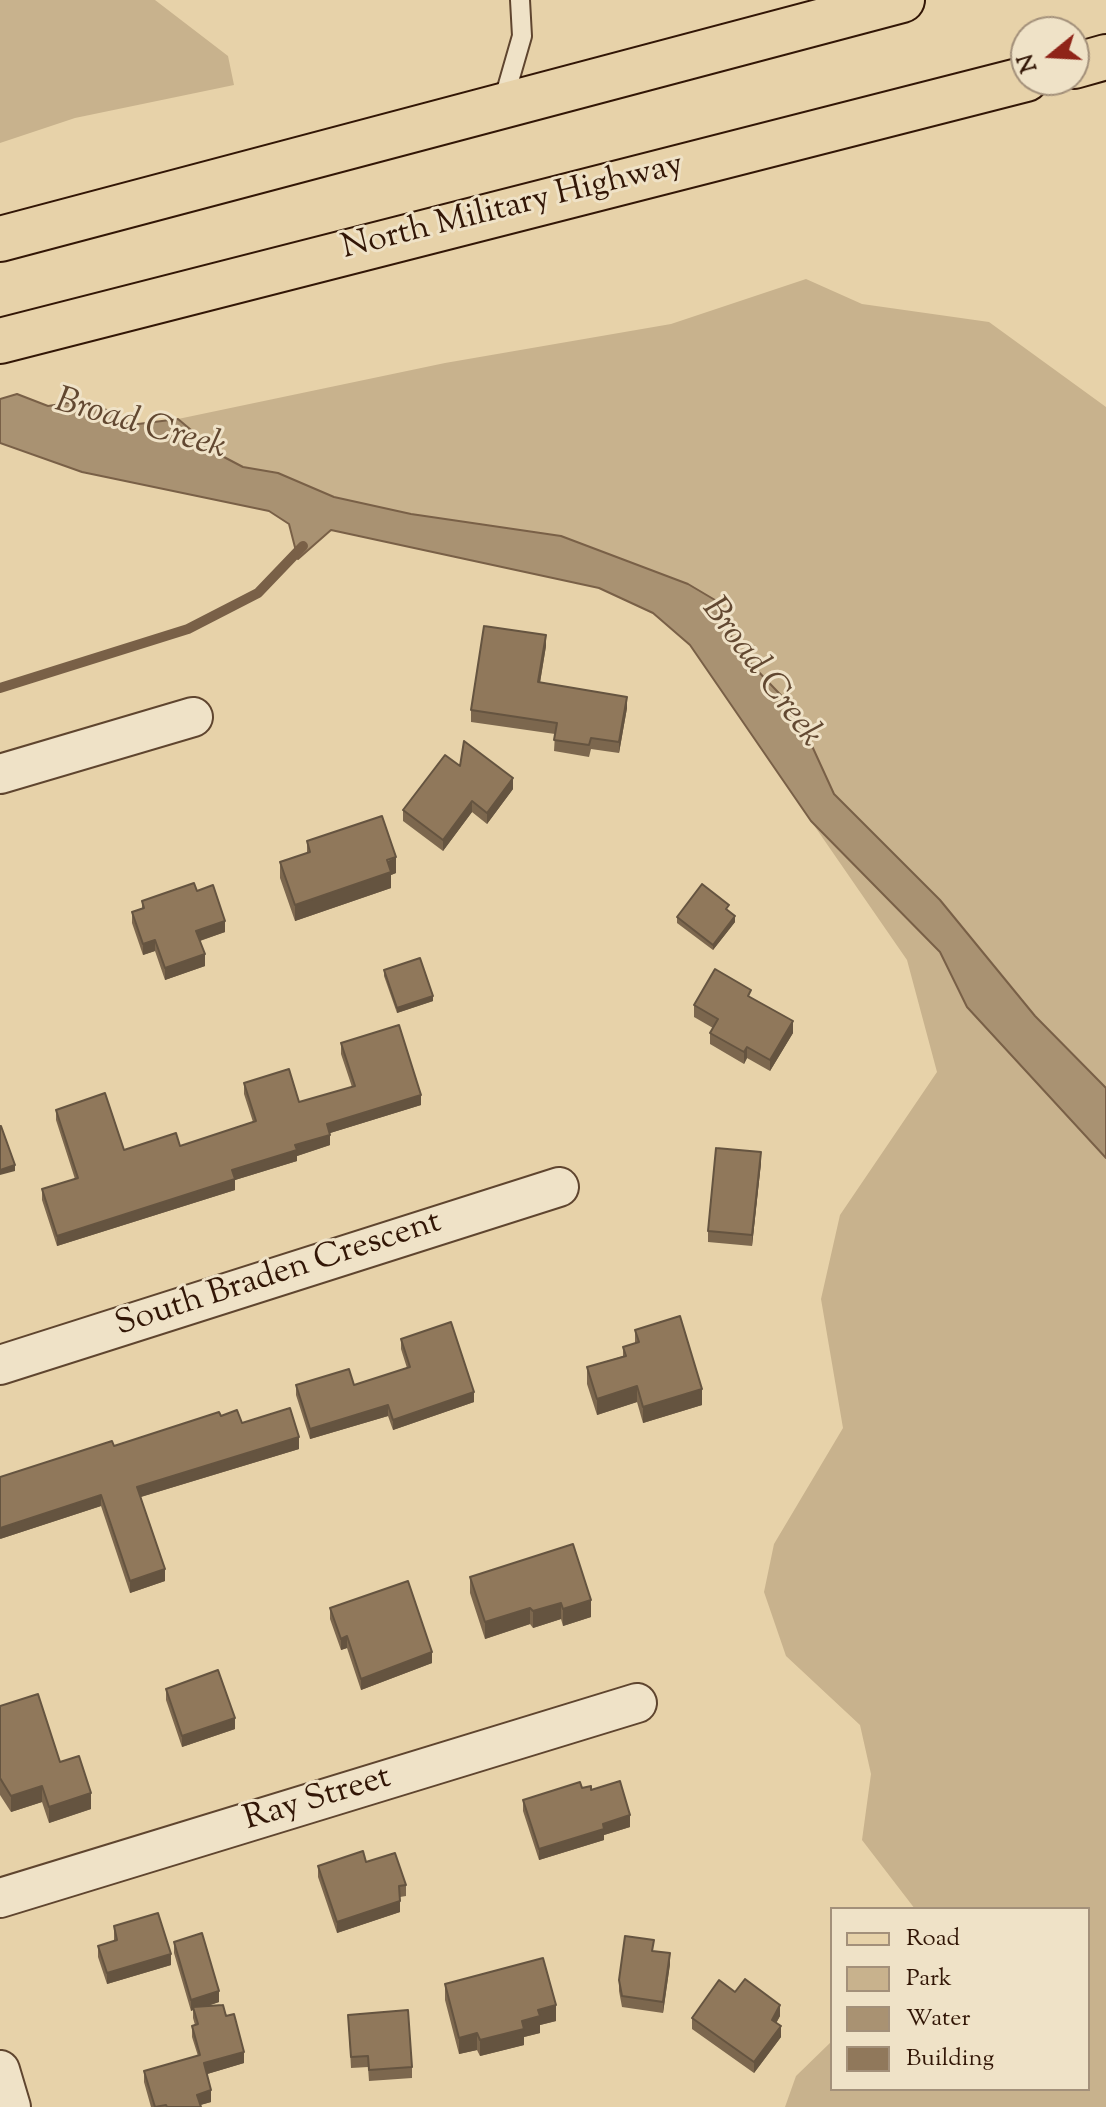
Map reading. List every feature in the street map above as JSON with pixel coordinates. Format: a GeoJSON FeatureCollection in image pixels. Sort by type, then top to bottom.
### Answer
{"type":"FeatureCollection","features":[{"type":"Feature","properties":{"kind":"main road"},"geometry":{"type":"LineString","coordinates":[[0,239],[902,0]]}},
{"type":"Feature","properties":{"kind":"main road","name":"North Military Highway"},"geometry":{"type":"LineString","coordinates":[[0,341],[1010,83]]}},
{"type":"Feature","properties":{"kind":"street"},"geometry":{"type":"LineString","coordinates":[[0,774],[193,717]]}},
{"type":"Feature","properties":{"kind":"street","name":"South Braden Crescent"},"geometry":{"type":"LineString","coordinates":[[0,1365],[559,1187]]}},
{"type":"Feature","properties":{"kind":"street","name":"Ray Street"},"geometry":{"type":"LineString","coordinates":[[0,1898],[637,1703]]}},
{"type":"Feature","properties":{"kind":"street"},"geometry":{"type":"LineString","coordinates":[[0,2070],[11,2107]]}},
{"type":"Feature","properties":{"kind":"lane"},"geometry":{"type":"LineString","coordinates":[[501,108],[522,36],[520,0]]}},
{"type":"Feature","properties":{"kind":"green space"},"geometry":{"type":"Polygon","coordinates":[[[0,0],[155,0],[228,56],[234,85],[75,118],[0,143],[0,0]]]}},
{"type":"Feature","properties":{"kind":"green space"},"geometry":{"type":"Polygon","coordinates":[[[806,279],[862,304],[989,322],[1106,407],[1106,1088],[1035,1016],[940,900],[834,794],[796,711],[733,645],[727,613],[411,514],[334,497],[278,473],[243,467],[222,456],[178,419],[445,363],[671,324],[806,279]]]}},
{"type":"Feature","properties":{"kind":"green space"},"geometry":{"type":"Polygon","coordinates":[[[811,821],[940,952],[967,1007],[1106,1158],[1106,2107],[785,2107],[796,2076],[830,2043],[830,2091],[1090,2091],[1090,1907],[913,1907],[862,1840],[871,1774],[860,1725],[786,1656],[764,1592],[774,1544],[843,1428],[821,1299],[840,1215],[937,1072],[907,960],[811,821]]]}},
{"type":"Feature","properties":{"kind":"water","name":"Broad Creek"},"geometry":{"type":"Polygon","coordinates":[[[17,394],[48,406],[74,402],[107,410],[130,425],[178,419],[222,456],[243,467],[278,473],[334,497],[411,514],[561,536],[688,584],[715,600],[727,613],[733,645],[796,711],[834,794],[940,900],[1035,1016],[1106,1088],[1106,1158],[967,1007],[940,952],[811,821],[690,645],[653,613],[599,588],[331,530],[298,559],[289,524],[269,511],[82,472],[0,443],[0,399],[17,394]]]}},
{"type":"Feature","properties":{"kind":"building"},"geometry":{"type":"Polygon","coordinates":[[[484,626],[546,635],[538,682],[627,697],[619,742],[591,738],[589,745],[554,740],[557,723],[471,710],[484,626]]]}},
{"type":"Feature","properties":{"kind":"building"},"geometry":{"type":"Polygon","coordinates":[[[464,741],[513,778],[487,813],[472,801],[443,840],[403,810],[445,755],[460,766],[464,741]]]}},
{"type":"Feature","properties":{"kind":"building"},"geometry":{"type":"Polygon","coordinates":[[[382,816],[396,857],[387,860],[391,872],[295,905],[280,862],[310,852],[307,841],[382,816]]]}},
{"type":"Feature","properties":{"kind":"building"},"geometry":{"type":"Polygon","coordinates":[[[194,883],[197,891],[213,885],[225,921],[196,931],[205,954],[165,968],[155,940],[143,944],[132,912],[144,908],[142,901],[194,883]]]}},
{"type":"Feature","properties":{"kind":"building"},"geometry":{"type":"Polygon","coordinates":[[[702,884],[729,905],[726,909],[735,916],[713,945],[677,917],[702,884]]]}},
{"type":"Feature","properties":{"kind":"building"},"geometry":{"type":"Polygon","coordinates":[[[420,958],[433,996],[397,1008],[384,970],[420,958]]]}},
{"type":"Feature","properties":{"kind":"building"},"geometry":{"type":"Polygon","coordinates":[[[715,969],[751,990],[748,996],[793,1021],[770,1060],[747,1047],[744,1052],[710,1033],[718,1019],[694,1005],[715,969]]]}},
{"type":"Feature","properties":{"kind":"building"},"geometry":{"type":"Polygon","coordinates":[[[399,1025],[421,1095],[327,1124],[330,1135],[295,1145],[297,1150],[232,1170],[235,1179],[57,1236],[42,1189],[78,1178],[56,1110],[105,1093],[124,1150],[176,1133],[180,1146],[256,1121],[244,1083],[289,1069],[299,1102],[355,1086],[341,1043],[399,1025]]]}},
{"type":"Feature","properties":{"kind":"building"},"geometry":{"type":"Polygon","coordinates":[[[0,1126],[15,1165],[0,1170],[0,1126]]]}},
{"type":"Feature","properties":{"kind":"building"},"geometry":{"type":"Polygon","coordinates":[[[716,1148],[761,1152],[752,1235],[708,1231],[716,1148]]]}},
{"type":"Feature","properties":{"kind":"building"},"geometry":{"type":"Polygon","coordinates":[[[680,1316],[702,1389],[643,1407],[637,1386],[597,1399],[587,1367],[626,1356],[623,1347],[639,1342],[635,1330],[680,1316]]]}},
{"type":"Feature","properties":{"kind":"building"},"geometry":{"type":"Polygon","coordinates":[[[451,1322],[474,1392],[393,1420],[388,1405],[310,1429],[296,1385],[349,1369],[354,1385],[410,1367],[401,1339],[451,1322]]]}},
{"type":"Feature","properties":{"kind":"building"},"geometry":{"type":"Polygon","coordinates":[[[290,1408],[299,1437],[137,1487],[165,1569],[130,1581],[101,1495],[0,1528],[0,1477],[112,1441],[114,1446],[219,1412],[221,1416],[237,1410],[242,1423],[290,1408]]]}},
{"type":"Feature","properties":{"kind":"building"},"geometry":{"type":"Polygon","coordinates":[[[573,1544],[591,1600],[563,1609],[561,1603],[533,1611],[530,1608],[485,1622],[470,1577],[573,1544]]]}},
{"type":"Feature","properties":{"kind":"building"},"geometry":{"type":"Polygon","coordinates":[[[408,1581],[432,1652],[361,1679],[347,1636],[341,1639],[330,1608],[408,1581]]]}},
{"type":"Feature","properties":{"kind":"building"},"geometry":{"type":"Polygon","coordinates":[[[218,1670],[235,1718],[182,1736],[166,1689],[218,1670]]]}},
{"type":"Feature","properties":{"kind":"building"},"geometry":{"type":"Polygon","coordinates":[[[38,1694],[60,1762],[79,1756],[91,1793],[49,1807],[42,1786],[11,1796],[0,1778],[0,1706],[38,1694]]]}},
{"type":"Feature","properties":{"kind":"building"},"geometry":{"type":"Polygon","coordinates":[[[620,1781],[630,1815],[603,1824],[604,1829],[539,1849],[523,1800],[580,1782],[582,1788],[591,1786],[591,1790],[620,1781]]]}},
{"type":"Feature","properties":{"kind":"building"},"geometry":{"type":"Polygon","coordinates":[[[363,1851],[366,1862],[395,1853],[406,1885],[399,1886],[400,1901],[337,1922],[318,1866],[363,1851]]]}},
{"type":"Feature","properties":{"kind":"building"},"geometry":{"type":"Polygon","coordinates":[[[158,1913],[171,1954],[107,1973],[98,1946],[117,1940],[114,1926],[158,1913]]]}},
{"type":"Feature","properties":{"kind":"building"},"geometry":{"type":"Polygon","coordinates":[[[202,1933],[219,1991],[191,2000],[174,1942],[202,1933]]]}},
{"type":"Feature","properties":{"kind":"building"},"geometry":{"type":"Polygon","coordinates":[[[625,1936],[654,1940],[652,1951],[670,1953],[663,2002],[622,1996],[619,1980],[625,1936]]]}},
{"type":"Feature","properties":{"kind":"building"},"geometry":{"type":"Polygon","coordinates":[[[543,1958],[556,2005],[538,2010],[540,2016],[522,2021],[524,2029],[480,2040],[477,2033],[459,2038],[445,1984],[543,1958]]]}},
{"type":"Feature","properties":{"kind":"building"},"geometry":{"type":"Polygon","coordinates":[[[745,1979],[780,2005],[772,2020],[781,2026],[754,2062],[692,2018],[719,1980],[735,1992],[745,1979]]]}},
{"type":"Feature","properties":{"kind":"building"},"geometry":{"type":"Polygon","coordinates":[[[223,2005],[226,2016],[234,2014],[244,2052],[204,2063],[211,2090],[197,2095],[201,2107],[155,2107],[144,2071],[200,2055],[192,2026],[198,2024],[193,2007],[223,2005]]]}},
{"type":"Feature","properties":{"kind":"building"},"geometry":{"type":"Polygon","coordinates":[[[408,2010],[412,2067],[369,2070],[368,2056],[351,2057],[348,2015],[408,2010]]]}},
{"type":"Feature","properties":{"kind":"waterway"},"geometry":{"type":"LineString","coordinates":[[0,688],[188,629],[258,593],[303,546]]}}]}
